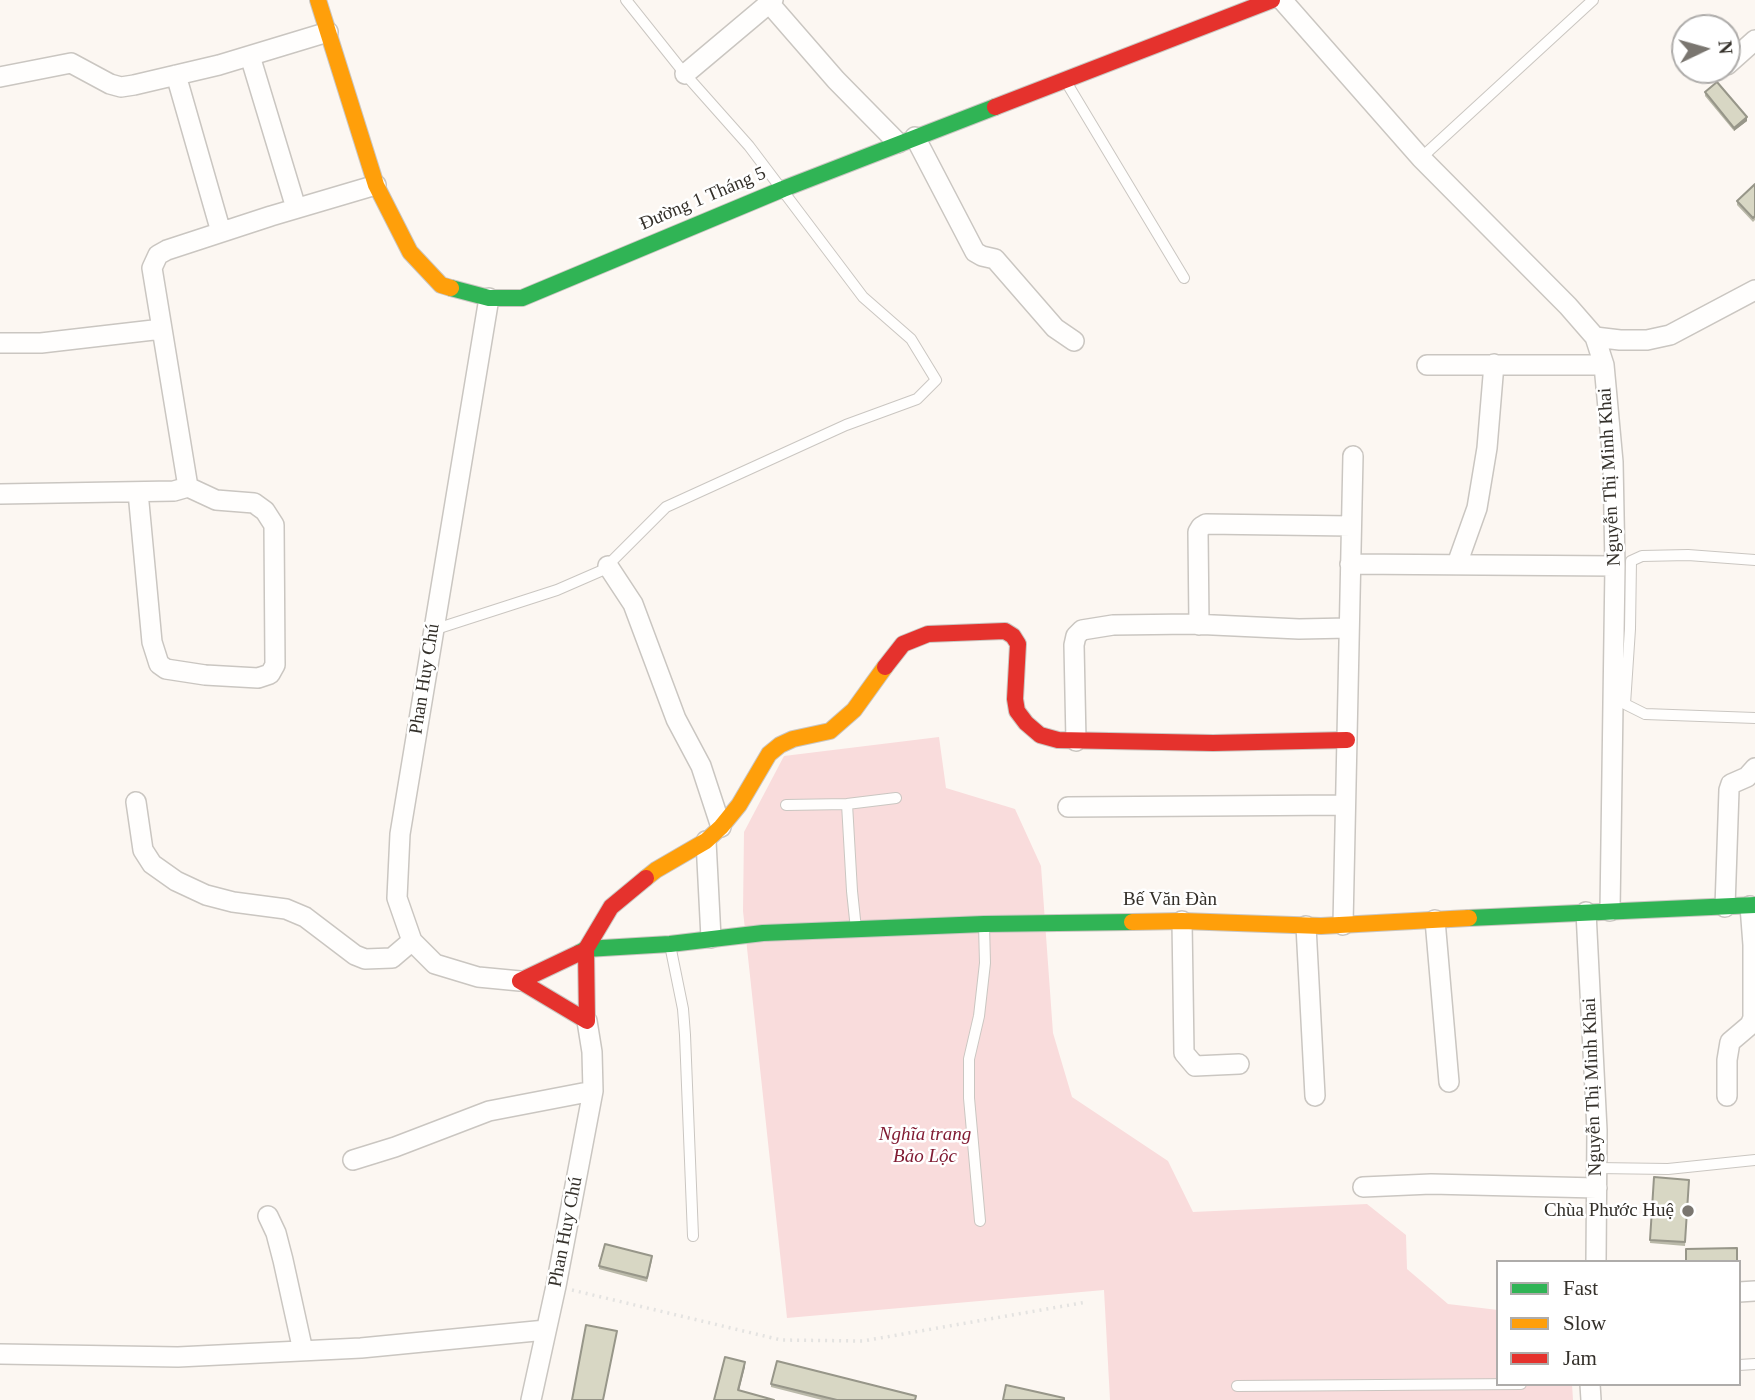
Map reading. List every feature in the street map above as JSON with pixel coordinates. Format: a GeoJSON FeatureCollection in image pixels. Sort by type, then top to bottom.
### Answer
{"type":"FeatureCollection","features":[{"type":"Feature","properties":{"kind":"street","name":"Đường 1 Tháng 5"},"geometry":{"type":"LineString","coordinates":[[318,0],[376,185],[410,252],[441,285],[489,298],[522,298],[783,189],[1272,0]]}},
{"type":"Feature","properties":{"kind":"street","name":"Nguyễn Thị Minh Khai"},"geometry":{"type":"LineString","coordinates":[[1282,0],[1421,158],[1569,306],[1595,337],[1604,365],[1613,462],[1615,566],[1610,911]]}},
{"type":"Feature","properties":{"kind":"street"},"geometry":{"type":"LineString","coordinates":[[685,74],[771,2],[836,80],[907,140],[975,251],[995,259],[1055,328],[1074,341]]}},
{"type":"Feature","properties":{"kind":"street"},"geometry":{"type":"LineString","coordinates":[[0,77],[71,63],[121,87],[250,56],[328,32]]}},
{"type":"Feature","properties":{"kind":"street"},"geometry":{"type":"LineString","coordinates":[[1741,52],[1755,40]]}},
{"type":"Feature","properties":{"kind":"street"},"geometry":{"type":"LineString","coordinates":[[250,56],[296,208]]}},
{"type":"Feature","properties":{"kind":"street"},"geometry":{"type":"LineString","coordinates":[[176,75],[221,232]]}},
{"type":"Feature","properties":{"kind":"street"},"geometry":{"type":"LineString","coordinates":[[188,487],[152,268],[158,255],[221,232],[376,185]]}},
{"type":"Feature","properties":{"kind":"street"},"geometry":{"type":"LineString","coordinates":[[1595,337],[1634,340],[1670,335],[1755,290]]}},
{"type":"Feature","properties":{"kind":"street","name":"Phan Huy Chú"},"geometry":{"type":"LineString","coordinates":[[489,298],[400,834],[397,898],[412,941],[435,964],[478,977],[520,981]]}},
{"type":"Feature","properties":{"kind":"street"},"geometry":{"type":"LineString","coordinates":[[0,343],[41,343],[162,329]]}},
{"type":"Feature","properties":{"kind":"street"},"geometry":{"type":"LineString","coordinates":[[1457,564],[1479,496],[1488,448],[1494,364]]}},
{"type":"Feature","properties":{"kind":"street"},"geometry":{"type":"LineString","coordinates":[[1427,365],[1604,365]]}},
{"type":"Feature","properties":{"kind":"street"},"geometry":{"type":"LineString","coordinates":[[1343,925],[1353,456]]}},
{"type":"Feature","properties":{"kind":"street"},"geometry":{"type":"LineString","coordinates":[[0,494],[174,491],[188,487],[216,500],[254,503],[265,511],[274,525],[275,665],[270,674],[258,678],[205,675],[166,669],[159,664],[152,642],[138,492]]}},
{"type":"Feature","properties":{"kind":"street"},"geometry":{"type":"LineString","coordinates":[[1199,625],[1198,532],[1201,527],[1206,524],[1351,526]]}},
{"type":"Feature","properties":{"kind":"street"},"geometry":{"type":"LineString","coordinates":[[1350,564],[1615,566]]}},
{"type":"Feature","properties":{"kind":"street"},"geometry":{"type":"LineString","coordinates":[[608,566],[633,604],[676,719],[701,766],[721,827]]}},
{"type":"Feature","properties":{"kind":"street"},"geometry":{"type":"LineString","coordinates":[[1076,741],[1074,645],[1076,636],[1082,630],[1113,625],[1349,628]]}},
{"type":"Feature","properties":{"kind":"street"},"geometry":{"type":"LineString","coordinates":[[587,1021],[586,949],[611,906],[656,870],[706,841],[739,805],[769,754],[793,739],[831,731],[854,710],[903,644],[928,634],[993,630],[1005,631],[1013,636],[1018,644],[1015,699],[1017,711],[1040,735],[1058,740],[1213,743],[1347,740]]}},
{"type":"Feature","properties":{"kind":"street"},"geometry":{"type":"LineString","coordinates":[[1725,907],[1729,790],[1731,784],[1747,777],[1755,768]]}},
{"type":"Feature","properties":{"kind":"street"},"geometry":{"type":"LineString","coordinates":[[136,802],[143,850],[152,864],[176,881],[206,895],[233,902],[286,909],[304,917],[355,955],[365,959],[392,958],[412,941]]}},
{"type":"Feature","properties":{"kind":"street"},"geometry":{"type":"LineString","coordinates":[[1068,807],[1345,805]]}},
{"type":"Feature","properties":{"kind":"street"},"geometry":{"type":"LineString","coordinates":[[706,841],[711,939]]}},
{"type":"Feature","properties":{"kind":"street"},"geometry":{"type":"LineString","coordinates":[[1727,1096],[1730,1042],[1749,1026],[1754,1018],[1752,906]]}},
{"type":"Feature","properties":{"kind":"street","name":"Bế Văn Đàn"},"geometry":{"type":"LineString","coordinates":[[586,949],[670,944],[763,933],[984,924],[1182,920],[1306,926],[1752,906]]}},
{"type":"Feature","properties":{"kind":"street","name":"Nguyễn Thị Minh Khai"},"geometry":{"type":"LineString","coordinates":[[1586,912],[1597,1168],[1596,1260]]}},
{"type":"Feature","properties":{"kind":"street"},"geometry":{"type":"LineString","coordinates":[[1182,920],[1184,1053],[1195,1066],[1239,1064]]}},
{"type":"Feature","properties":{"kind":"street"},"geometry":{"type":"LineString","coordinates":[[1435,920],[1449,1082]]}},
{"type":"Feature","properties":{"kind":"street"},"geometry":{"type":"LineString","coordinates":[[1306,926],[1315,1096]]}},
{"type":"Feature","properties":{"kind":"street"},"geometry":{"type":"LineString","coordinates":[[520,981],[586,949]]}},
{"type":"Feature","properties":{"kind":"street"},"geometry":{"type":"LineString","coordinates":[[520,981],[587,1021]]}},
{"type":"Feature","properties":{"kind":"street","name":"Phan Huy Chú"},"geometry":{"type":"LineString","coordinates":[[531,1400],[593,1091],[592,1052],[587,1021]]}},
{"type":"Feature","properties":{"kind":"street"},"geometry":{"type":"LineString","coordinates":[[353,1160],[488,1111],[593,1091]]}},
{"type":"Feature","properties":{"kind":"street"},"geometry":{"type":"LineString","coordinates":[[1363,1187],[1431,1184],[1597,1188]]}},
{"type":"Feature","properties":{"kind":"street"},"geometry":{"type":"LineString","coordinates":[[268,1216],[284,1260],[303,1351]]}},
{"type":"Feature","properties":{"kind":"street"},"geometry":{"type":"LineString","coordinates":[[0,1354],[178,1357],[361,1348],[546,1330]]}},
{"type":"Feature","properties":{"kind":"lane"},"geometry":{"type":"LineString","coordinates":[[432,630],[556,590],[603,570],[666,507],[846,425],[917,400],[936,380],[911,340],[863,297],[749,146],[685,74],[626,0]]}},
{"type":"Feature","properties":{"kind":"lane"},"geometry":{"type":"LineString","coordinates":[[1421,158],[1593,0]]}},
{"type":"Feature","properties":{"kind":"lane"},"geometry":{"type":"LineString","coordinates":[[1065,79],[1184,278]]}},
{"type":"Feature","properties":{"kind":"lane"},"geometry":{"type":"LineString","coordinates":[[1755,560],[1688,555],[1642,556],[1630,561],[1630,629],[1625,704],[1645,714],[1755,719]]}},
{"type":"Feature","properties":{"kind":"lane"},"geometry":{"type":"LineString","coordinates":[[786,805],[847,804],[896,798]]}},
{"type":"Feature","properties":{"kind":"lane"},"geometry":{"type":"LineString","coordinates":[[847,804],[856,929]]}},
{"type":"Feature","properties":{"kind":"lane"},"geometry":{"type":"LineString","coordinates":[[980,1221],[969,1098],[969,1059],[979,1016],[985,963],[984,924]]}},
{"type":"Feature","properties":{"kind":"lane"},"geometry":{"type":"LineString","coordinates":[[670,944],[683,1009],[694,1236]]}},
{"type":"Feature","properties":{"kind":"lane"},"geometry":{"type":"LineString","coordinates":[[1597,1168],[1668,1169],[1755,1160]]}},
{"type":"Feature","properties":{"kind":"lane"},"geometry":{"type":"LineString","coordinates":[[1237,1386],[1496,1384]]}},
{"type":"Feature","properties":{"kind":"path"},"geometry":{"type":"LineString","coordinates":[[556,1286],[781,1340],[863,1341],[1087,1302]]}},
{"type":"Feature","properties":{"kind":"green space","name":"Nghĩa trang Bảo Lộc"},"geometry":{"type":"Polygon","coordinates":[[[939,737],[946,788],[1015,809],[1041,866],[1053,1033],[1072,1097],[1168,1161],[1193,1212],[1367,1204],[1406,1235],[1407,1269],[1448,1304],[1496,1310],[1496,1386],[1572,1386],[1573,1400],[1110,1400],[1104,1290],[787,1318],[743,911],[744,832],[784,756],[939,737]]]}},
{"type":"Feature","properties":{"kind":"building"},"geometry":{"type":"Polygon","coordinates":[[[1719,84],[1747,117],[1734,128],[1705,92],[1719,84]]]}},
{"type":"Feature","properties":{"kind":"building"},"geometry":{"type":"Polygon","coordinates":[[[1755,184],[1755,216],[1753,218],[1737,201],[1755,184]]]}},
{"type":"Feature","properties":{"kind":"building"},"geometry":{"type":"Polygon","coordinates":[[[1654,1177],[1689,1180],[1685,1242],[1650,1240],[1654,1177]]]}},
{"type":"Feature","properties":{"kind":"building"},"geometry":{"type":"Polygon","coordinates":[[[605,1244],[652,1256],[647,1278],[599,1266],[605,1244]]]}},
{"type":"Feature","properties":{"kind":"building"},"geometry":{"type":"Polygon","coordinates":[[[1737,1248],[1737,1260],[1686,1260],[1686,1249],[1737,1248]]]}},
{"type":"Feature","properties":{"kind":"building"},"geometry":{"type":"Polygon","coordinates":[[[586,1325],[617,1331],[603,1400],[572,1400],[586,1325]]]}},
{"type":"Feature","properties":{"kind":"building"},"geometry":{"type":"Polygon","coordinates":[[[725,1357],[745,1362],[738,1390],[774,1400],[714,1400],[725,1357]]]}},
{"type":"Feature","properties":{"kind":"building"},"geometry":{"type":"Polygon","coordinates":[[[777,1361],[916,1396],[915,1400],[837,1400],[771,1384],[777,1361]]]}},
{"type":"Feature","properties":{"kind":"building"},"geometry":{"type":"Polygon","coordinates":[[[1006,1385],[1064,1398],[1064,1400],[1003,1400],[1006,1385]]]}},
{"type":"Feature","properties":{"kind":"traffic: fast"},"geometry":{"type":"LineString","coordinates":[[451,288],[489,298],[522,298],[783,189],[995,107]]}},
{"type":"Feature","properties":{"kind":"traffic: fast"},"geometry":{"type":"LineString","coordinates":[[1469,918],[1755,905]]}},
{"type":"Feature","properties":{"kind":"traffic: fast"},"geometry":{"type":"LineString","coordinates":[[579,953],[586,949],[670,944],[763,933],[984,924],[1132,922]]}},
{"type":"Feature","properties":{"kind":"traffic: slow"},"geometry":{"type":"LineString","coordinates":[[318,0],[376,185],[410,252],[441,285],[451,288]]}},
{"type":"Feature","properties":{"kind":"traffic: slow"},"geometry":{"type":"LineString","coordinates":[[646,878],[706,841],[739,805],[769,754],[793,739],[830,731],[854,710],[885,667]]}},
{"type":"Feature","properties":{"kind":"traffic: slow"},"geometry":{"type":"LineString","coordinates":[[1132,922],[1321,926],[1469,918]]}},
{"type":"Feature","properties":{"kind":"traffic: jam"},"geometry":{"type":"LineString","coordinates":[[995,107],[1272,0]]}},
{"type":"Feature","properties":{"kind":"traffic: jam"},"geometry":{"type":"LineString","coordinates":[[885,667],[903,644],[928,634],[1005,631],[1013,636],[1018,644],[1015,699],[1017,711],[1040,735],[1058,740],[1213,743],[1347,740]]}},
{"type":"Feature","properties":{"kind":"traffic: jam"},"geometry":{"type":"LineString","coordinates":[[579,953],[520,981],[587,1021],[586,949],[611,907],[646,878]]}},
{"type":"Feature","properties":{"kind":"place","name":"Chùa Phước Huệ"},"geometry":{"type":"Point","coordinates":[1688,1211]}}]}
